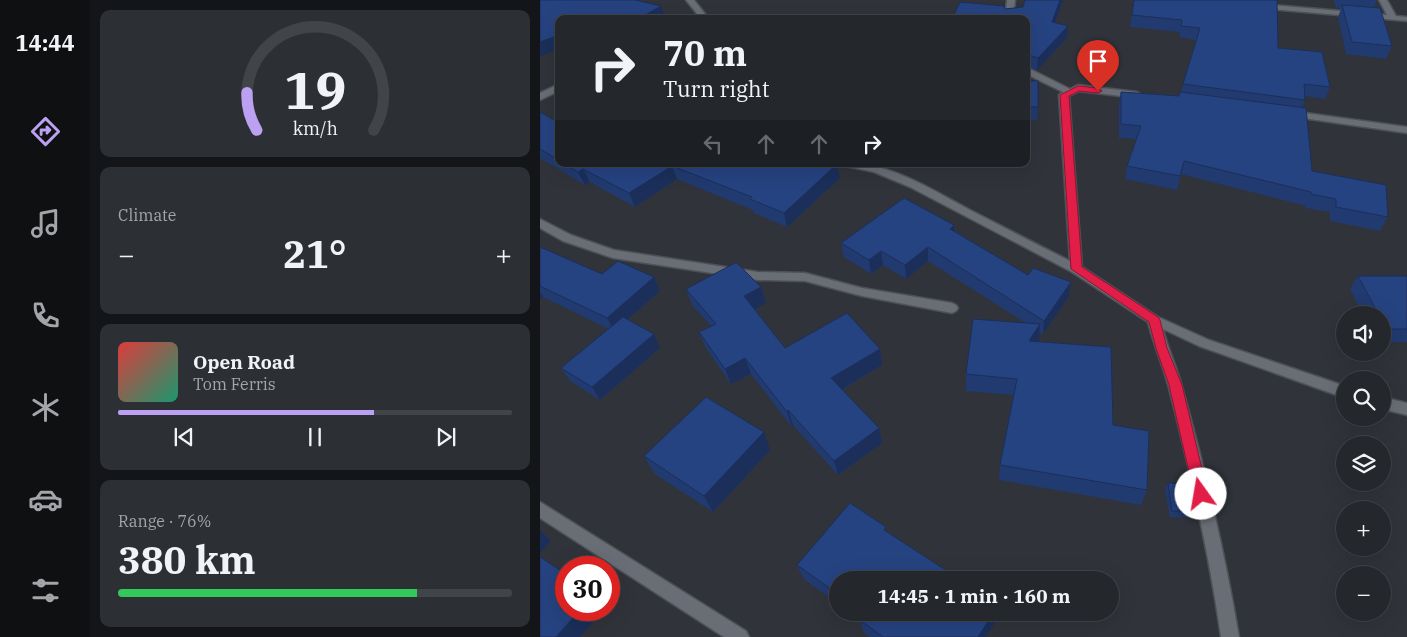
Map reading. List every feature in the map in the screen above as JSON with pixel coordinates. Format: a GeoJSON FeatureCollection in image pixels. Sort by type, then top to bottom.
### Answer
{"type":"FeatureCollection","features":[{"type":"Feature","properties":{"kind":"street"},"geometry":{"type":"LineString","coordinates":[[690,0],[701,15]]}},
{"type":"Feature","properties":{"kind":"street"},"geometry":{"type":"LineString","coordinates":[[1009,15],[1011,0]]}},
{"type":"Feature","properties":{"kind":"street"},"geometry":{"type":"LineString","coordinates":[[1384,0],[1393,18]]}},
{"type":"Feature","properties":{"kind":"street"},"geometry":{"type":"LineString","coordinates":[[1252,5],[1407,19]]}},
{"type":"Feature","properties":{"kind":"street"},"geometry":{"type":"LineString","coordinates":[[1030,72],[1069,92]]}},
{"type":"Feature","properties":{"kind":"street"},"geometry":{"type":"LineString","coordinates":[[1076,269],[1064,95],[1078,88],[1147,96]]}},
{"type":"Feature","properties":{"kind":"street"},"geometry":{"type":"LineString","coordinates":[[540,97],[555,89]]}},
{"type":"Feature","properties":{"kind":"street"},"geometry":{"type":"LineString","coordinates":[[1283,113],[1407,130]]}},
{"type":"Feature","properties":{"kind":"street"},"geometry":{"type":"LineString","coordinates":[[864,167],[914,184],[1076,269],[1154,320],[1204,343],[1336,389]]}},
{"type":"Feature","properties":{"kind":"street"},"geometry":{"type":"LineString","coordinates":[[540,223],[567,238],[613,254],[758,276],[805,277],[862,292],[952,308]]}},
{"type":"Feature","properties":{"kind":"street"},"geometry":{"type":"LineString","coordinates":[[1154,320],[1178,395],[1219,567],[1230,637]]}},
{"type":"Feature","properties":{"kind":"street"},"geometry":{"type":"LineString","coordinates":[[1391,405],[1407,409]]}},
{"type":"Feature","properties":{"kind":"street"},"geometry":{"type":"LineString","coordinates":[[540,509],[740,637]]}},
{"type":"Feature","properties":{"kind":"building"},"geometry":{"type":"Polygon","coordinates":[[[540,0],[635,0],[661,6],[645,15],[555,15],[555,36],[540,42],[540,0]]]}},
{"type":"Feature","properties":{"kind":"building"},"geometry":{"type":"Polygon","coordinates":[[[1025,0],[1060,0],[1052,22],[1068,26],[1038,58],[1030,55],[1030,15],[954,15],[960,2],[1004,6],[1005,9],[1023,7],[1025,0]]]}},
{"type":"Feature","properties":{"kind":"building"},"geometry":{"type":"Polygon","coordinates":[[[1134,0],[1277,0],[1278,48],[1322,52],[1330,87],[1304,84],[1305,100],[1183,84],[1200,28],[1181,26],[1182,20],[1132,15],[1134,0]]]}},
{"type":"Feature","properties":{"kind":"building"},"geometry":{"type":"Polygon","coordinates":[[[1342,5],[1380,8],[1392,46],[1352,42],[1342,5]]]}},
{"type":"Feature","properties":{"kind":"building"},"geometry":{"type":"Polygon","coordinates":[[[1030,81],[1038,81],[1038,107],[1030,107],[1030,81]]]}},
{"type":"Feature","properties":{"kind":"building"},"geometry":{"type":"Polygon","coordinates":[[[1121,92],[1179,96],[1180,92],[1306,108],[1312,171],[1386,185],[1388,217],[1336,207],[1336,199],[1184,161],[1180,176],[1127,166],[1141,126],[1121,124],[1121,92]]]}},
{"type":"Feature","properties":{"kind":"building"},"geometry":{"type":"Polygon","coordinates":[[[540,112],[555,121],[555,158],[540,149],[540,112]]]}},
{"type":"Feature","properties":{"kind":"building"},"geometry":{"type":"Polygon","coordinates":[[[570,167],[670,167],[629,193],[583,169],[578,172],[570,167]]]}},
{"type":"Feature","properties":{"kind":"building"},"geometry":{"type":"Polygon","coordinates":[[[675,167],[834,167],[784,213],[750,199],[752,197],[675,167]]]}},
{"type":"Feature","properties":{"kind":"building"},"geometry":{"type":"Polygon","coordinates":[[[904,198],[954,225],[950,229],[1028,275],[1033,268],[1071,282],[1044,321],[928,247],[905,265],[881,251],[869,260],[841,243],[904,198]]]}},
{"type":"Feature","properties":{"kind":"building"},"geometry":{"type":"Polygon","coordinates":[[[540,247],[602,274],[618,261],[654,277],[607,318],[540,286],[540,247]]]}},
{"type":"Feature","properties":{"kind":"building"},"geometry":{"type":"Polygon","coordinates":[[[735,263],[761,287],[744,296],[785,348],[847,313],[880,349],[831,378],[879,428],[834,461],[788,410],[787,412],[745,358],[725,369],[699,332],[716,324],[686,289],[735,263]]]}},
{"type":"Feature","properties":{"kind":"building"},"geometry":{"type":"Polygon","coordinates":[[[1358,276],[1407,276],[1407,329],[1391,329],[1391,306],[1374,306],[1358,276]]]}},
{"type":"Feature","properties":{"kind":"building"},"geometry":{"type":"Polygon","coordinates":[[[623,317],[654,334],[592,387],[561,368],[623,317]]]}},
{"type":"Feature","properties":{"kind":"building"},"geometry":{"type":"Polygon","coordinates":[[[973,319],[1040,324],[1029,341],[1111,347],[1113,425],[1149,431],[1147,490],[1000,465],[1017,379],[966,374],[973,319]]]}},
{"type":"Feature","properties":{"kind":"building"},"geometry":{"type":"Polygon","coordinates":[[[706,397],[764,432],[704,496],[644,456],[706,397]]]}},
{"type":"Feature","properties":{"kind":"building"},"geometry":{"type":"Polygon","coordinates":[[[1168,483],[1193,484],[1198,512],[1172,511],[1168,483]]]}},
{"type":"Feature","properties":{"kind":"building"},"geometry":{"type":"Polygon","coordinates":[[[850,503],[886,527],[884,530],[947,571],[829,571],[829,588],[797,565],[850,503]]]}},
{"type":"Feature","properties":{"kind":"building"},"geometry":{"type":"Polygon","coordinates":[[[540,557],[555,567],[555,621],[570,621],[556,637],[540,637],[540,557]]]}},
{"type":"Feature","properties":{"kind":"building"},"geometry":{"type":"Polygon","coordinates":[[[861,621],[988,621],[978,637],[883,637],[861,621]]]}},
{"type":"Feature","properties":{"kind":"route"},"geometry":{"type":"LineString","coordinates":[[1098,91],[1078,88],[1064,95],[1076,269],[1154,320],[1175,385],[1201,494]]}}]}
